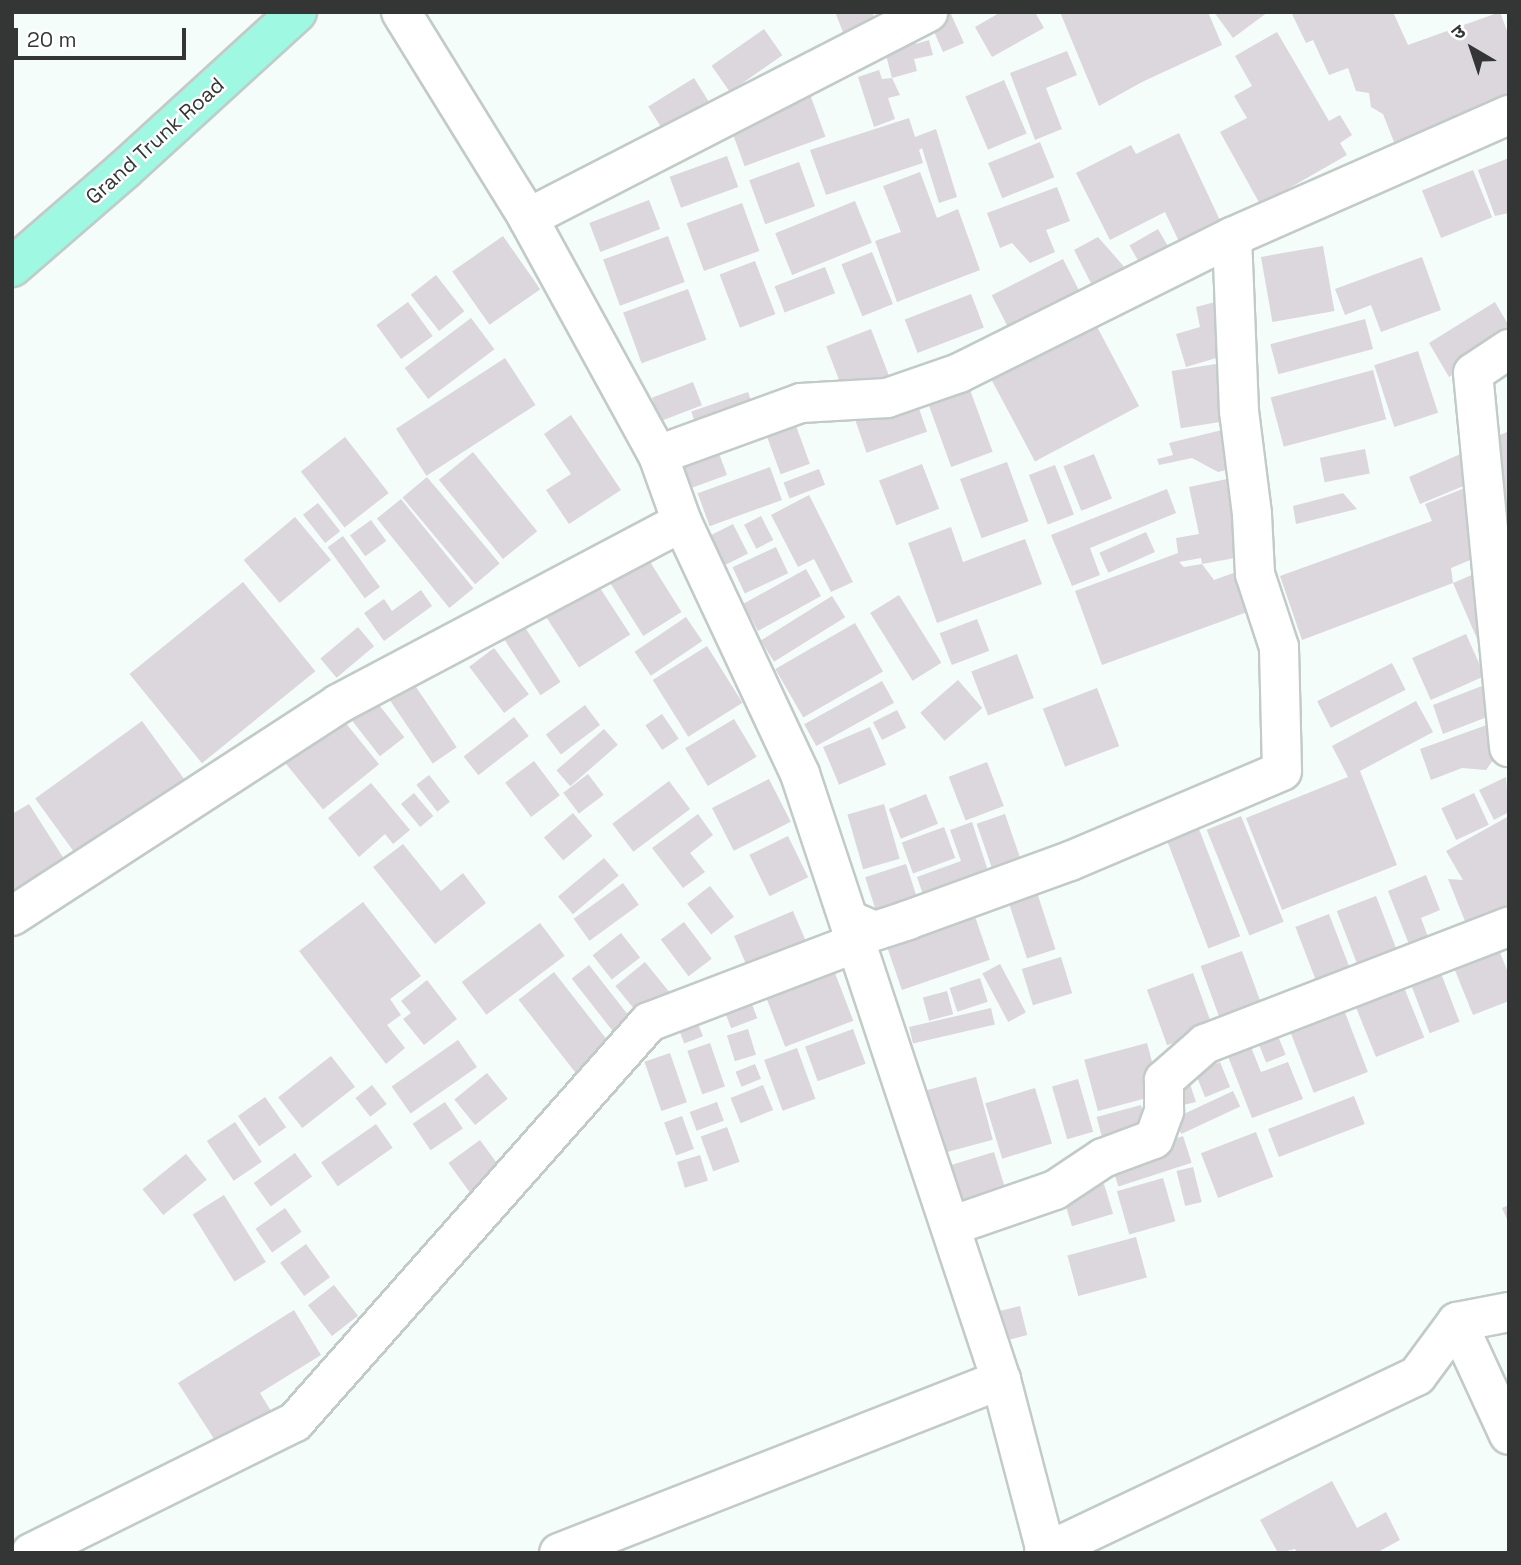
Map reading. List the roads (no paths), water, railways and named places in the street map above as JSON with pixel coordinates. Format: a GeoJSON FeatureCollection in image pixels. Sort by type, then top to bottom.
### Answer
{"type":"FeatureCollection","features":[{"type":"Feature","properties":{"kind":"main road","name":"Grand Trunk Road"},"geometry":{"type":"LineString","coordinates":[[12,267],[124,170],[297,12]]}},
{"type":"Feature","properties":{"kind":"street"},"geometry":{"type":"LineString","coordinates":[[401,12],[528,218],[658,455],[681,522],[800,774],[1001,1380],[1045,1552],[1417,1376],[1457,1322],[1509,1312]]}},
{"type":"Feature","properties":{"kind":"street"},"geometry":{"type":"LineString","coordinates":[[528,218],[928,12]]}},
{"type":"Feature","properties":{"kind":"street"},"geometry":{"type":"LineString","coordinates":[[658,455],[801,403],[887,398],[959,373],[1232,237],[1509,115]]}},
{"type":"Feature","properties":{"kind":"street"},"geometry":{"type":"LineString","coordinates":[[31,1553],[295,1422],[649,1022],[852,932],[875,931],[1070,861],[1282,771],[1279,647],[1255,574],[1252,514],[1239,411],[1232,237]]}},
{"type":"Feature","properties":{"kind":"street"},"geometry":{"type":"LineString","coordinates":[[1509,349],[1474,373],[1509,747]]}},
{"type":"Feature","properties":{"kind":"street"},"geometry":{"type":"LineString","coordinates":[[12,916],[338,704],[681,522]]}},
{"type":"Feature","properties":{"kind":"street"},"geometry":{"type":"LineString","coordinates":[[951,1226],[1055,1190],[1103,1158],[1154,1139],[1164,1111],[1164,1080],[1205,1044],[1509,927]]}},
{"type":"Feature","properties":{"kind":"street"},"geometry":{"type":"LineString","coordinates":[[1457,1322],[1509,1436]]}},
{"type":"Feature","properties":{"kind":"street"},"geometry":{"type":"LineString","coordinates":[[559,1553],[1001,1380]]}}]}
